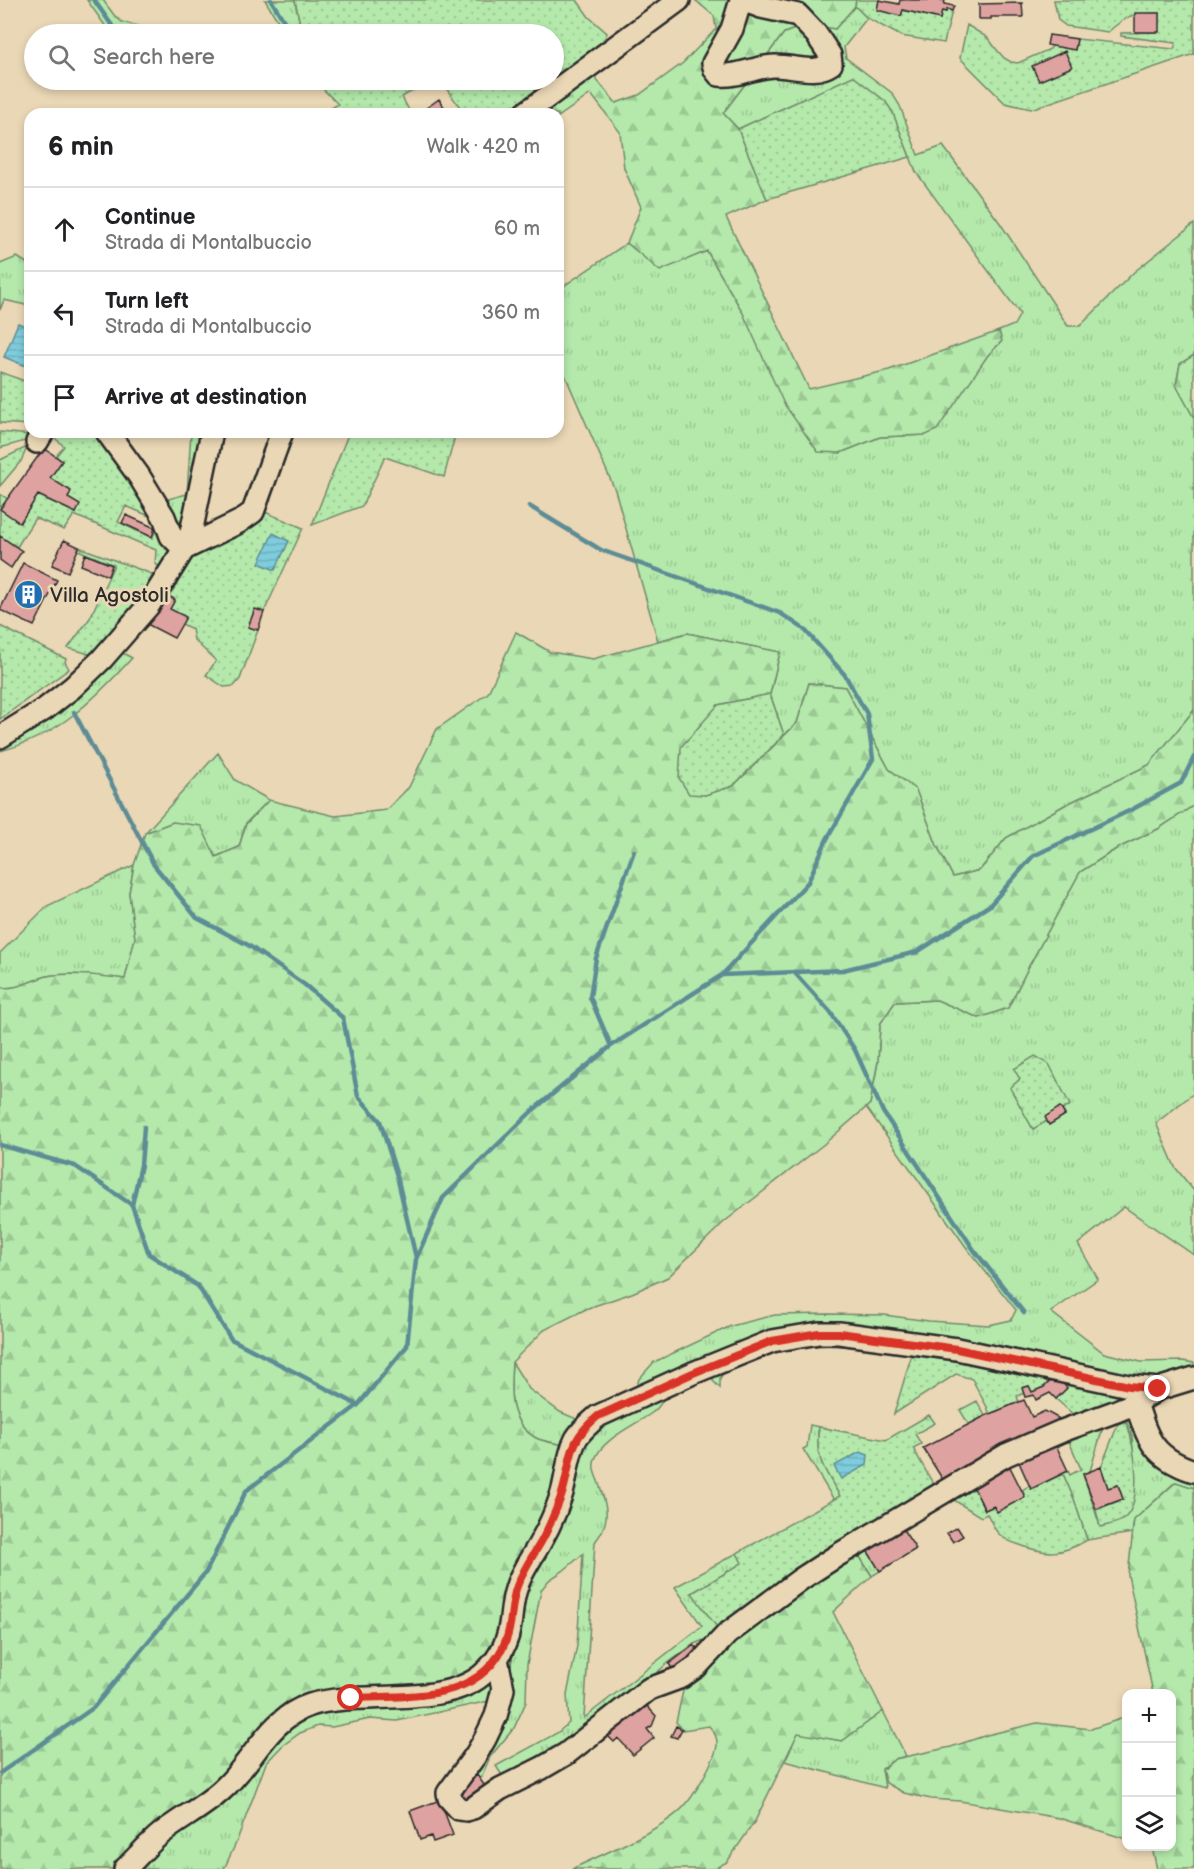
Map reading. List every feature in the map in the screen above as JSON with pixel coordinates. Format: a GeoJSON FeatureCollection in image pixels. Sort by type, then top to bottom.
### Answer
{"type":"FeatureCollection","features":[{"type":"Feature","properties":{"kind":"street"},"geometry":{"type":"LineString","coordinates":[[564,85],[679,0]]}},
{"type":"Feature","properties":{"kind":"street"},"geometry":{"type":"LineString","coordinates":[[741,0],[798,15],[816,34],[830,55],[831,64],[823,69],[774,66],[737,75],[719,75],[713,63],[732,29],[741,0]]}},
{"type":"Feature","properties":{"kind":"street"},"geometry":{"type":"LineString","coordinates":[[532,108],[557,90]]}},
{"type":"Feature","properties":{"kind":"street"},"geometry":{"type":"LineString","coordinates":[[111,438],[144,484],[164,517],[171,536],[184,549]]}},
{"type":"Feature","properties":{"kind":"street"},"geometry":{"type":"LineString","coordinates":[[0,737],[45,709],[73,687],[102,659],[149,605],[184,549],[191,533],[211,438]]}},
{"type":"Feature","properties":{"kind":"street"},"geometry":{"type":"LineString","coordinates":[[184,549],[239,522],[253,512],[280,438]]}},
{"type":"Feature","properties":{"kind":"street"},"geometry":{"type":"LineString","coordinates":[[125,1869],[158,1836],[224,1789],[244,1767],[263,1740],[284,1719],[308,1706],[329,1701],[447,1691],[481,1676],[497,1659],[507,1639],[515,1590],[551,1521],[561,1495],[576,1439],[598,1416],[693,1373],[772,1341],[800,1335],[839,1333],[957,1349],[1129,1386],[1158,1389]]}},
{"type":"Feature","properties":{"kind":"street"},"geometry":{"type":"LineString","coordinates":[[497,1659],[503,1689],[501,1700],[485,1739],[448,1793],[449,1798],[459,1809],[473,1808],[493,1793],[566,1754],[649,1689],[682,1677],[696,1667],[727,1634],[801,1580],[856,1544],[1019,1449],[1136,1403],[1158,1389],[1194,1378]]}},
{"type":"Feature","properties":{"kind":"street"},"geometry":{"type":"LineString","coordinates":[[1136,1403],[1142,1424],[1153,1447],[1166,1460],[1194,1471]]}},
{"type":"Feature","properties":{"kind":"green space"},"geometry":{"type":"Polygon","coordinates":[[[87,0],[103,0],[114,15],[122,22],[130,24],[104,24],[87,0]]]}},
{"type":"Feature","properties":{"kind":"green space"},"geometry":{"type":"Polygon","coordinates":[[[265,0],[295,0],[300,24],[280,24],[265,0]]]}},
{"type":"Feature","properties":{"kind":"green space"},"geometry":{"type":"Polygon","coordinates":[[[295,0],[577,0],[589,17],[607,33],[602,44],[564,72],[564,24],[300,24],[295,0]]]}},
{"type":"Feature","properties":{"kind":"green space"},"geometry":{"type":"Polygon","coordinates":[[[695,0],[856,0],[855,6],[835,29],[808,24],[784,33],[723,113],[738,129],[767,199],[726,217],[809,389],[889,370],[999,331],[1002,341],[988,355],[937,430],[926,435],[880,437],[840,453],[818,452],[784,404],[742,311],[707,251],[660,271],[627,243],[641,207],[624,168],[620,132],[591,94],[564,113],[564,108],[544,108],[592,74],[616,103],[639,95],[683,63],[716,29],[714,16],[695,0]]]}},
{"type":"Feature","properties":{"kind":"green space"},"geometry":{"type":"Polygon","coordinates":[[[856,0],[879,0],[878,10],[901,16],[903,10],[940,19],[942,11],[946,12],[947,9],[952,11],[944,43],[901,36],[867,18],[855,6],[856,0]]]}},
{"type":"Feature","properties":{"kind":"green space"},"geometry":{"type":"Polygon","coordinates":[[[1054,0],[1194,0],[1194,54],[1031,109],[1005,103],[960,58],[967,25],[988,38],[1004,58],[1018,63],[1052,46],[1075,50],[1077,39],[1174,49],[1176,43],[1121,36],[1121,33],[1158,32],[1159,13],[1131,16],[1108,32],[1066,26],[1058,20],[1054,0]]]}},
{"type":"Feature","properties":{"kind":"green space"},"geometry":{"type":"Polygon","coordinates":[[[855,6],[867,18],[844,47],[846,58],[892,93],[900,106],[918,155],[943,146],[1000,223],[1068,326],[1080,326],[1134,272],[1194,224],[1194,355],[1180,364],[1176,385],[1194,418],[1194,710],[1149,765],[1065,805],[1006,838],[980,870],[953,877],[937,846],[916,791],[889,769],[845,687],[809,683],[797,723],[784,735],[770,694],[780,652],[687,633],[658,641],[615,490],[564,373],[564,286],[627,243],[660,270],[707,251],[742,311],[840,453],[880,437],[926,435],[988,355],[1001,342],[999,331],[1014,325],[1020,314],[916,172],[892,111],[885,101],[853,76],[738,129],[723,113],[784,33],[808,24],[835,29],[855,6]]]}},
{"type":"Feature","properties":{"kind":"green space"},"geometry":{"type":"Polygon","coordinates":[[[853,76],[885,101],[892,111],[910,157],[767,199],[738,129],[853,76]]]}},
{"type":"Feature","properties":{"kind":"green space"},"geometry":{"type":"Polygon","coordinates":[[[324,90],[414,90],[402,97],[408,108],[332,108],[338,104],[324,90]]]}},
{"type":"Feature","properties":{"kind":"green space"},"geometry":{"type":"Polygon","coordinates":[[[447,90],[539,90],[515,108],[461,108],[447,90]]]}},
{"type":"Feature","properties":{"kind":"green space"},"geometry":{"type":"Polygon","coordinates":[[[17,257],[24,261],[24,305],[4,300],[0,310],[0,264],[17,257]]]}},
{"type":"Feature","properties":{"kind":"green space"},"geometry":{"type":"Polygon","coordinates":[[[1194,355],[1194,418],[1176,385],[1180,364],[1194,355]]]}},
{"type":"Feature","properties":{"kind":"green space"},"geometry":{"type":"Polygon","coordinates":[[[0,372],[24,381],[24,425],[0,423],[0,372]]]}},
{"type":"Feature","properties":{"kind":"green space"},"geometry":{"type":"Polygon","coordinates":[[[0,432],[24,434],[24,438],[30,438],[29,440],[0,448],[0,432]]]}},
{"type":"Feature","properties":{"kind":"green space"},"geometry":{"type":"Polygon","coordinates":[[[55,438],[102,438],[154,518],[126,506],[118,522],[152,538],[158,527],[175,548],[162,568],[155,564],[156,550],[74,515],[64,530],[35,518],[17,547],[0,536],[0,494],[8,499],[20,522],[38,495],[76,513],[68,498],[50,478],[62,461],[56,456],[64,446],[55,438]]]}},
{"type":"Feature","properties":{"kind":"green space"},"geometry":{"type":"Polygon","coordinates":[[[191,438],[203,438],[182,535],[161,501],[187,494],[191,438]]]}},
{"type":"Feature","properties":{"kind":"green space"},"geometry":{"type":"Polygon","coordinates":[[[347,438],[454,438],[444,477],[385,457],[362,506],[312,525],[347,438]]]}},
{"type":"Feature","properties":{"kind":"green space"},"geometry":{"type":"Polygon","coordinates":[[[25,448],[21,461],[0,486],[0,460],[25,448]]]}},
{"type":"Feature","properties":{"kind":"green space"},"geometry":{"type":"Polygon","coordinates":[[[260,510],[303,528],[264,612],[254,610],[249,627],[258,630],[240,679],[234,686],[224,687],[206,675],[216,661],[194,640],[192,629],[182,624],[185,617],[170,609],[175,599],[163,593],[187,556],[260,510]]]}},
{"type":"Feature","properties":{"kind":"green space"},"geometry":{"type":"Polygon","coordinates":[[[79,547],[157,576],[160,580],[92,655],[68,648],[90,618],[114,565],[78,550],[79,547]]]}},
{"type":"Feature","properties":{"kind":"green space"},"geometry":{"type":"Polygon","coordinates":[[[0,626],[66,659],[65,662],[69,669],[0,719],[0,626]]]}},
{"type":"Feature","properties":{"kind":"green space"},"geometry":{"type":"Polygon","coordinates":[[[516,632],[550,652],[593,659],[687,633],[780,652],[770,694],[718,705],[705,795],[733,786],[797,723],[809,683],[845,687],[889,769],[916,790],[937,846],[953,877],[980,870],[1006,838],[1065,805],[1149,765],[1194,710],[1194,805],[1158,829],[1116,849],[1080,872],[1008,1008],[979,1018],[937,1000],[895,1002],[880,1024],[878,1061],[870,1104],[824,1144],[724,1222],[668,1277],[632,1293],[588,1308],[544,1330],[512,1362],[512,1404],[520,1423],[536,1438],[564,1445],[551,1506],[502,1632],[492,1649],[476,1666],[453,1680],[280,1711],[255,1734],[216,1785],[116,1869],[0,1869],[0,987],[14,987],[54,975],[125,979],[135,938],[129,893],[134,865],[145,833],[173,822],[201,826],[216,857],[239,847],[246,824],[269,800],[335,816],[386,810],[409,787],[437,729],[488,693],[516,632]]]}},
{"type":"Feature","properties":{"kind":"green space"},"geometry":{"type":"Polygon","coordinates":[[[121,652],[132,658],[89,702],[57,726],[39,736],[0,751],[0,745],[121,652]]]}},
{"type":"Feature","properties":{"kind":"green space"},"geometry":{"type":"Polygon","coordinates":[[[770,694],[784,735],[733,786],[705,795],[689,794],[679,778],[681,747],[718,705],[770,694]]]}},
{"type":"Feature","properties":{"kind":"green space"},"geometry":{"type":"Polygon","coordinates":[[[218,753],[235,780],[269,800],[246,823],[239,847],[215,857],[173,822],[145,833],[218,753]]]}},
{"type":"Feature","properties":{"kind":"green space"},"geometry":{"type":"Polygon","coordinates":[[[1194,805],[1194,1093],[1156,1123],[1175,1167],[1194,1191],[1194,1255],[1124,1207],[1078,1244],[1098,1279],[1051,1312],[1104,1353],[1141,1362],[1183,1361],[1194,1363],[1194,1368],[1167,1376],[1139,1378],[855,1327],[636,1388],[639,1379],[654,1362],[731,1326],[775,1315],[884,1315],[989,1325],[1011,1320],[1016,1310],[969,1251],[866,1107],[870,1104],[878,1062],[880,1024],[895,1002],[937,1000],[979,1018],[1008,1008],[1080,872],[1116,849],[1158,829],[1194,805]],[[1020,1079],[1011,1089],[1033,1129],[1047,1121],[1049,1125],[1065,1115],[1062,1110],[1069,1106],[1067,1101],[1020,1079]]]}},
{"type":"Feature","properties":{"kind":"green space"},"geometry":{"type":"Polygon","coordinates":[[[134,865],[129,893],[135,938],[125,979],[54,975],[21,986],[0,987],[0,953],[47,906],[134,865]]]}},
{"type":"Feature","properties":{"kind":"green space"},"geometry":{"type":"Polygon","coordinates":[[[1035,1056],[1049,1064],[1070,1105],[1045,1117],[1047,1121],[1033,1129],[1010,1088],[1020,1079],[1014,1069],[1035,1056]]]}},
{"type":"Feature","properties":{"kind":"green space"},"geometry":{"type":"Polygon","coordinates":[[[816,1341],[913,1350],[912,1354],[843,1346],[809,1346],[768,1355],[723,1374],[720,1378],[720,1388],[713,1381],[713,1375],[774,1348],[816,1341]]]}},
{"type":"Feature","properties":{"kind":"green space"},"geometry":{"type":"Polygon","coordinates":[[[913,1350],[1038,1373],[1048,1383],[1032,1392],[1029,1386],[1022,1388],[1024,1393],[1017,1396],[1019,1402],[989,1414],[972,1379],[956,1374],[894,1414],[913,1350]]]}},
{"type":"Feature","properties":{"kind":"green space"},"geometry":{"type":"Polygon","coordinates":[[[512,1362],[529,1389],[560,1412],[579,1420],[564,1445],[536,1438],[520,1423],[512,1404],[512,1362]]]}},
{"type":"Feature","properties":{"kind":"green space"},"geometry":{"type":"Polygon","coordinates":[[[1058,1378],[1127,1396],[1076,1417],[1056,1399],[1067,1388],[1058,1378]]]}},
{"type":"Feature","properties":{"kind":"green space"},"geometry":{"type":"Polygon","coordinates":[[[664,1398],[655,1411],[612,1438],[599,1451],[594,1462],[594,1470],[604,1498],[606,1520],[595,1542],[584,1718],[702,1626],[675,1587],[737,1553],[743,1563],[692,1593],[760,1597],[711,1637],[694,1644],[668,1663],[590,1729],[505,1780],[496,1766],[557,1733],[569,1723],[567,1695],[577,1646],[583,1554],[549,1580],[541,1590],[527,1664],[526,1702],[514,1728],[490,1757],[480,1780],[460,1788],[510,1671],[521,1628],[526,1590],[584,1442],[602,1426],[664,1398]]]}},
{"type":"Feature","properties":{"kind":"green space"},"geometry":{"type":"Polygon","coordinates":[[[977,1401],[985,1416],[969,1425],[960,1410],[977,1401]]]}},
{"type":"Feature","properties":{"kind":"green space"},"geometry":{"type":"Polygon","coordinates":[[[929,1415],[935,1423],[915,1434],[921,1444],[913,1448],[936,1489],[716,1626],[692,1593],[742,1563],[737,1553],[840,1496],[819,1456],[819,1427],[886,1440],[929,1415]]]}},
{"type":"Feature","properties":{"kind":"green space"},"geometry":{"type":"Polygon","coordinates":[[[1130,1419],[1135,1429],[1194,1478],[1194,1488],[1175,1482],[1134,1520],[1132,1533],[1087,1540],[1063,1474],[1068,1471],[1070,1475],[1081,1469],[1069,1441],[1104,1424],[1090,1471],[1083,1474],[1100,1526],[1122,1520],[1135,1479],[1132,1436],[1126,1421],[1130,1419]]]}},
{"type":"Feature","properties":{"kind":"green space"},"geometry":{"type":"Polygon","coordinates":[[[1126,1421],[1136,1473],[1133,1501],[1129,1513],[1122,1520],[1100,1527],[1096,1510],[1123,1499],[1118,1485],[1108,1488],[1101,1467],[1118,1424],[1126,1421]]]}},
{"type":"Feature","properties":{"kind":"green space"},"geometry":{"type":"Polygon","coordinates":[[[810,1425],[819,1427],[819,1456],[840,1496],[834,1500],[803,1449],[807,1447],[810,1425]]]}},
{"type":"Feature","properties":{"kind":"green space"},"geometry":{"type":"Polygon","coordinates":[[[1063,1474],[1087,1540],[1062,1551],[1038,1551],[1009,1541],[997,1532],[987,1514],[981,1517],[949,1497],[972,1484],[985,1510],[994,1506],[997,1512],[1025,1497],[1022,1490],[1029,1486],[1031,1489],[1063,1474]]]}},
{"type":"Feature","properties":{"kind":"green space"},"geometry":{"type":"Polygon","coordinates":[[[1176,1482],[1194,1488],[1194,1869],[1157,1869],[1153,1851],[1176,1851],[1176,1689],[1152,1689],[1128,1575],[1134,1520],[1176,1482]]]}},
{"type":"Feature","properties":{"kind":"green space"},"geometry":{"type":"Polygon","coordinates":[[[902,1528],[867,1550],[880,1571],[872,1576],[856,1551],[902,1528]]]}},
{"type":"Feature","properties":{"kind":"green space"},"geometry":{"type":"Polygon","coordinates":[[[856,1551],[872,1576],[833,1612],[883,1711],[842,1741],[798,1733],[755,1821],[727,1862],[714,1869],[572,1869],[650,1831],[665,1822],[687,1803],[708,1768],[715,1753],[717,1739],[709,1726],[683,1730],[676,1722],[683,1691],[731,1636],[856,1551]]]}},
{"type":"Feature","properties":{"kind":"green space"},"geometry":{"type":"Polygon","coordinates":[[[491,1684],[494,1685],[494,1700],[397,1721],[370,1719],[332,1727],[318,1726],[300,1733],[282,1746],[266,1763],[224,1869],[142,1869],[164,1846],[228,1800],[267,1751],[289,1728],[301,1720],[317,1713],[333,1710],[466,1695],[491,1684]]]}},
{"type":"Feature","properties":{"kind":"green space"},"geometry":{"type":"Polygon","coordinates":[[[883,1711],[906,1756],[895,1759],[882,1769],[885,1788],[785,1761],[798,1732],[842,1741],[883,1711]]]}},
{"type":"Feature","properties":{"kind":"green space"},"geometry":{"type":"Polygon","coordinates":[[[1122,1718],[1122,1838],[1059,1818],[904,1793],[886,1783],[882,1770],[895,1759],[951,1747],[987,1735],[1037,1723],[1091,1729],[1122,1718]]]}},
{"type":"Feature","properties":{"kind":"water"},"geometry":{"type":"Polygon","coordinates":[[[18,323],[24,326],[24,365],[4,357],[18,323]]]}},
{"type":"Feature","properties":{"kind":"water"},"geometry":{"type":"Polygon","coordinates":[[[273,533],[289,541],[275,570],[259,563],[273,533]]]}},
{"type":"Feature","properties":{"kind":"water"},"geometry":{"type":"Polygon","coordinates":[[[860,1452],[868,1455],[867,1465],[841,1479],[834,1466],[860,1452]]]}},
{"type":"Feature","properties":{"kind":"building"},"geometry":{"type":"Polygon","coordinates":[[[879,0],[899,4],[900,0],[945,0],[944,4],[954,6],[952,11],[947,9],[946,12],[942,11],[940,19],[903,10],[901,16],[877,10],[879,0]]]}},
{"type":"Feature","properties":{"kind":"building"},"geometry":{"type":"Polygon","coordinates":[[[1022,3],[1023,17],[979,19],[979,4],[1022,3]]]}},
{"type":"Feature","properties":{"kind":"building"},"geometry":{"type":"Polygon","coordinates":[[[1135,13],[1159,13],[1159,32],[1135,32],[1135,13]]]}},
{"type":"Feature","properties":{"kind":"building"},"geometry":{"type":"Polygon","coordinates":[[[1049,35],[1077,39],[1075,50],[1047,45],[1049,35]]]}},
{"type":"Feature","properties":{"kind":"building"},"geometry":{"type":"Polygon","coordinates":[[[1065,51],[1072,67],[1039,81],[1032,66],[1065,51]]]}},
{"type":"Feature","properties":{"kind":"building"},"geometry":{"type":"Polygon","coordinates":[[[439,99],[445,108],[426,108],[439,99]]]}},
{"type":"Feature","properties":{"kind":"building"},"geometry":{"type":"Polygon","coordinates":[[[44,448],[62,461],[50,478],[71,491],[68,498],[80,505],[76,513],[38,495],[20,523],[0,509],[44,448]]]}},
{"type":"Feature","properties":{"kind":"building"},"geometry":{"type":"Polygon","coordinates":[[[126,515],[155,528],[152,537],[122,523],[126,515]]]}},
{"type":"Feature","properties":{"kind":"building"},"geometry":{"type":"Polygon","coordinates":[[[0,536],[22,551],[11,568],[0,560],[0,536]]]}},
{"type":"Feature","properties":{"kind":"building"},"geometry":{"type":"Polygon","coordinates":[[[64,540],[79,547],[68,572],[52,565],[64,540]]]}},
{"type":"Feature","properties":{"kind":"building"},"geometry":{"type":"Polygon","coordinates":[[[85,554],[112,565],[108,576],[81,565],[85,554]]]}},
{"type":"Feature","properties":{"kind":"building","name":"Villa Agostoli"},"geometry":{"type":"Polygon","coordinates":[[[23,563],[57,580],[34,626],[0,610],[23,563]]]}},
{"type":"Feature","properties":{"kind":"building"},"geometry":{"type":"Polygon","coordinates":[[[163,593],[175,600],[170,609],[186,617],[174,638],[143,622],[163,593]]]}},
{"type":"Feature","properties":{"kind":"building"},"geometry":{"type":"Polygon","coordinates":[[[255,609],[264,612],[258,630],[248,627],[255,609]]]}},
{"type":"Feature","properties":{"kind":"building"},"geometry":{"type":"Polygon","coordinates":[[[1060,1107],[1065,1115],[1049,1125],[1045,1117],[1060,1107]]]}},
{"type":"Feature","properties":{"kind":"building"},"geometry":{"type":"Polygon","coordinates":[[[1056,1376],[1067,1388],[1056,1399],[1050,1393],[1036,1400],[1034,1395],[1025,1397],[1022,1388],[1029,1386],[1032,1392],[1044,1387],[1056,1376]]]}},
{"type":"Feature","properties":{"kind":"building"},"geometry":{"type":"Polygon","coordinates":[[[1024,1400],[1032,1417],[1045,1411],[1065,1422],[1004,1447],[943,1480],[923,1448],[985,1416],[1024,1400]]]}},
{"type":"Feature","properties":{"kind":"building"},"geometry":{"type":"Polygon","coordinates":[[[1055,1443],[1068,1471],[1031,1489],[1018,1460],[1055,1443]]]}},
{"type":"Feature","properties":{"kind":"building"},"geometry":{"type":"Polygon","coordinates":[[[1009,1465],[1025,1497],[997,1512],[994,1506],[985,1510],[972,1484],[1009,1465]]]}},
{"type":"Feature","properties":{"kind":"building"},"geometry":{"type":"Polygon","coordinates":[[[1101,1467],[1108,1488],[1118,1485],[1123,1499],[1096,1509],[1083,1474],[1101,1467]]]}},
{"type":"Feature","properties":{"kind":"building"},"geometry":{"type":"Polygon","coordinates":[[[957,1527],[963,1536],[953,1542],[947,1533],[957,1527]]]}},
{"type":"Feature","properties":{"kind":"building"},"geometry":{"type":"Polygon","coordinates":[[[902,1528],[916,1549],[880,1571],[867,1550],[902,1528]]]}},
{"type":"Feature","properties":{"kind":"building"},"geometry":{"type":"Polygon","coordinates":[[[694,1645],[701,1655],[675,1673],[669,1664],[694,1645]]]}},
{"type":"Feature","properties":{"kind":"building"},"geometry":{"type":"Polygon","coordinates":[[[647,1706],[656,1716],[652,1726],[647,1729],[654,1738],[633,1755],[618,1738],[614,1742],[608,1736],[613,1732],[610,1729],[634,1709],[638,1713],[647,1706]]]}},
{"type":"Feature","properties":{"kind":"building"},"geometry":{"type":"Polygon","coordinates":[[[676,1726],[682,1729],[677,1738],[671,1736],[676,1726]]]}},
{"type":"Feature","properties":{"kind":"building"},"geometry":{"type":"Polygon","coordinates":[[[477,1775],[487,1789],[465,1805],[455,1791],[477,1775]]]}},
{"type":"Feature","properties":{"kind":"building"},"geometry":{"type":"Polygon","coordinates":[[[440,1800],[453,1835],[433,1842],[431,1836],[420,1840],[410,1811],[440,1800]]]}},
{"type":"Feature","properties":{"kind":"waterway"},"geometry":{"type":"LineString","coordinates":[[94,0],[111,24]]}},
{"type":"Feature","properties":{"kind":"waterway"},"geometry":{"type":"LineString","coordinates":[[271,0],[286,24]]}},
{"type":"Feature","properties":{"kind":"waterway"},"geometry":{"type":"LineString","coordinates":[[529,506],[601,550],[780,613],[804,629],[845,675],[867,714],[873,759],[827,839],[808,882],[722,975]]}},
{"type":"Feature","properties":{"kind":"waterway"},"geometry":{"type":"LineString","coordinates":[[74,712],[154,865],[197,918],[248,945],[305,985],[343,1018],[358,1096],[380,1121],[397,1176],[416,1258]]}},
{"type":"Feature","properties":{"kind":"waterway"},"geometry":{"type":"LineString","coordinates":[[0,1773],[93,1708],[206,1572],[246,1491],[358,1405],[407,1346],[416,1259],[443,1198],[532,1111],[611,1046],[722,975],[843,970],[917,952],[990,905],[1033,856],[1131,810],[1181,783],[1194,757]]}},
{"type":"Feature","properties":{"kind":"waterway"},"geometry":{"type":"LineString","coordinates":[[611,1046],[590,997],[596,958],[634,851]]}},
{"type":"Feature","properties":{"kind":"waterway"},"geometry":{"type":"LineString","coordinates":[[794,972],[831,1013],[855,1050],[883,1112],[974,1250],[1024,1313]]}},
{"type":"Feature","properties":{"kind":"waterway"},"geometry":{"type":"LineString","coordinates":[[132,1205],[141,1165],[144,1127]]}},
{"type":"Feature","properties":{"kind":"waterway"},"geometry":{"type":"LineString","coordinates":[[0,1145],[75,1166],[132,1205],[149,1254],[198,1286],[231,1339],[358,1405]]}},
{"type":"Feature","properties":{"kind":"place","name":"Villa Agostoli"},"geometry":{"type":"Point","coordinates":[29,595]}},
{"type":"Feature","properties":{"kind":"route"},"geometry":{"type":"LineString","coordinates":[[351,1698],[447,1691],[481,1676],[497,1659],[507,1639],[515,1590],[551,1521],[561,1495],[576,1439],[586,1426],[598,1416],[693,1373],[772,1341],[800,1335],[839,1333],[957,1349],[1129,1386],[1158,1389]]}}]}
